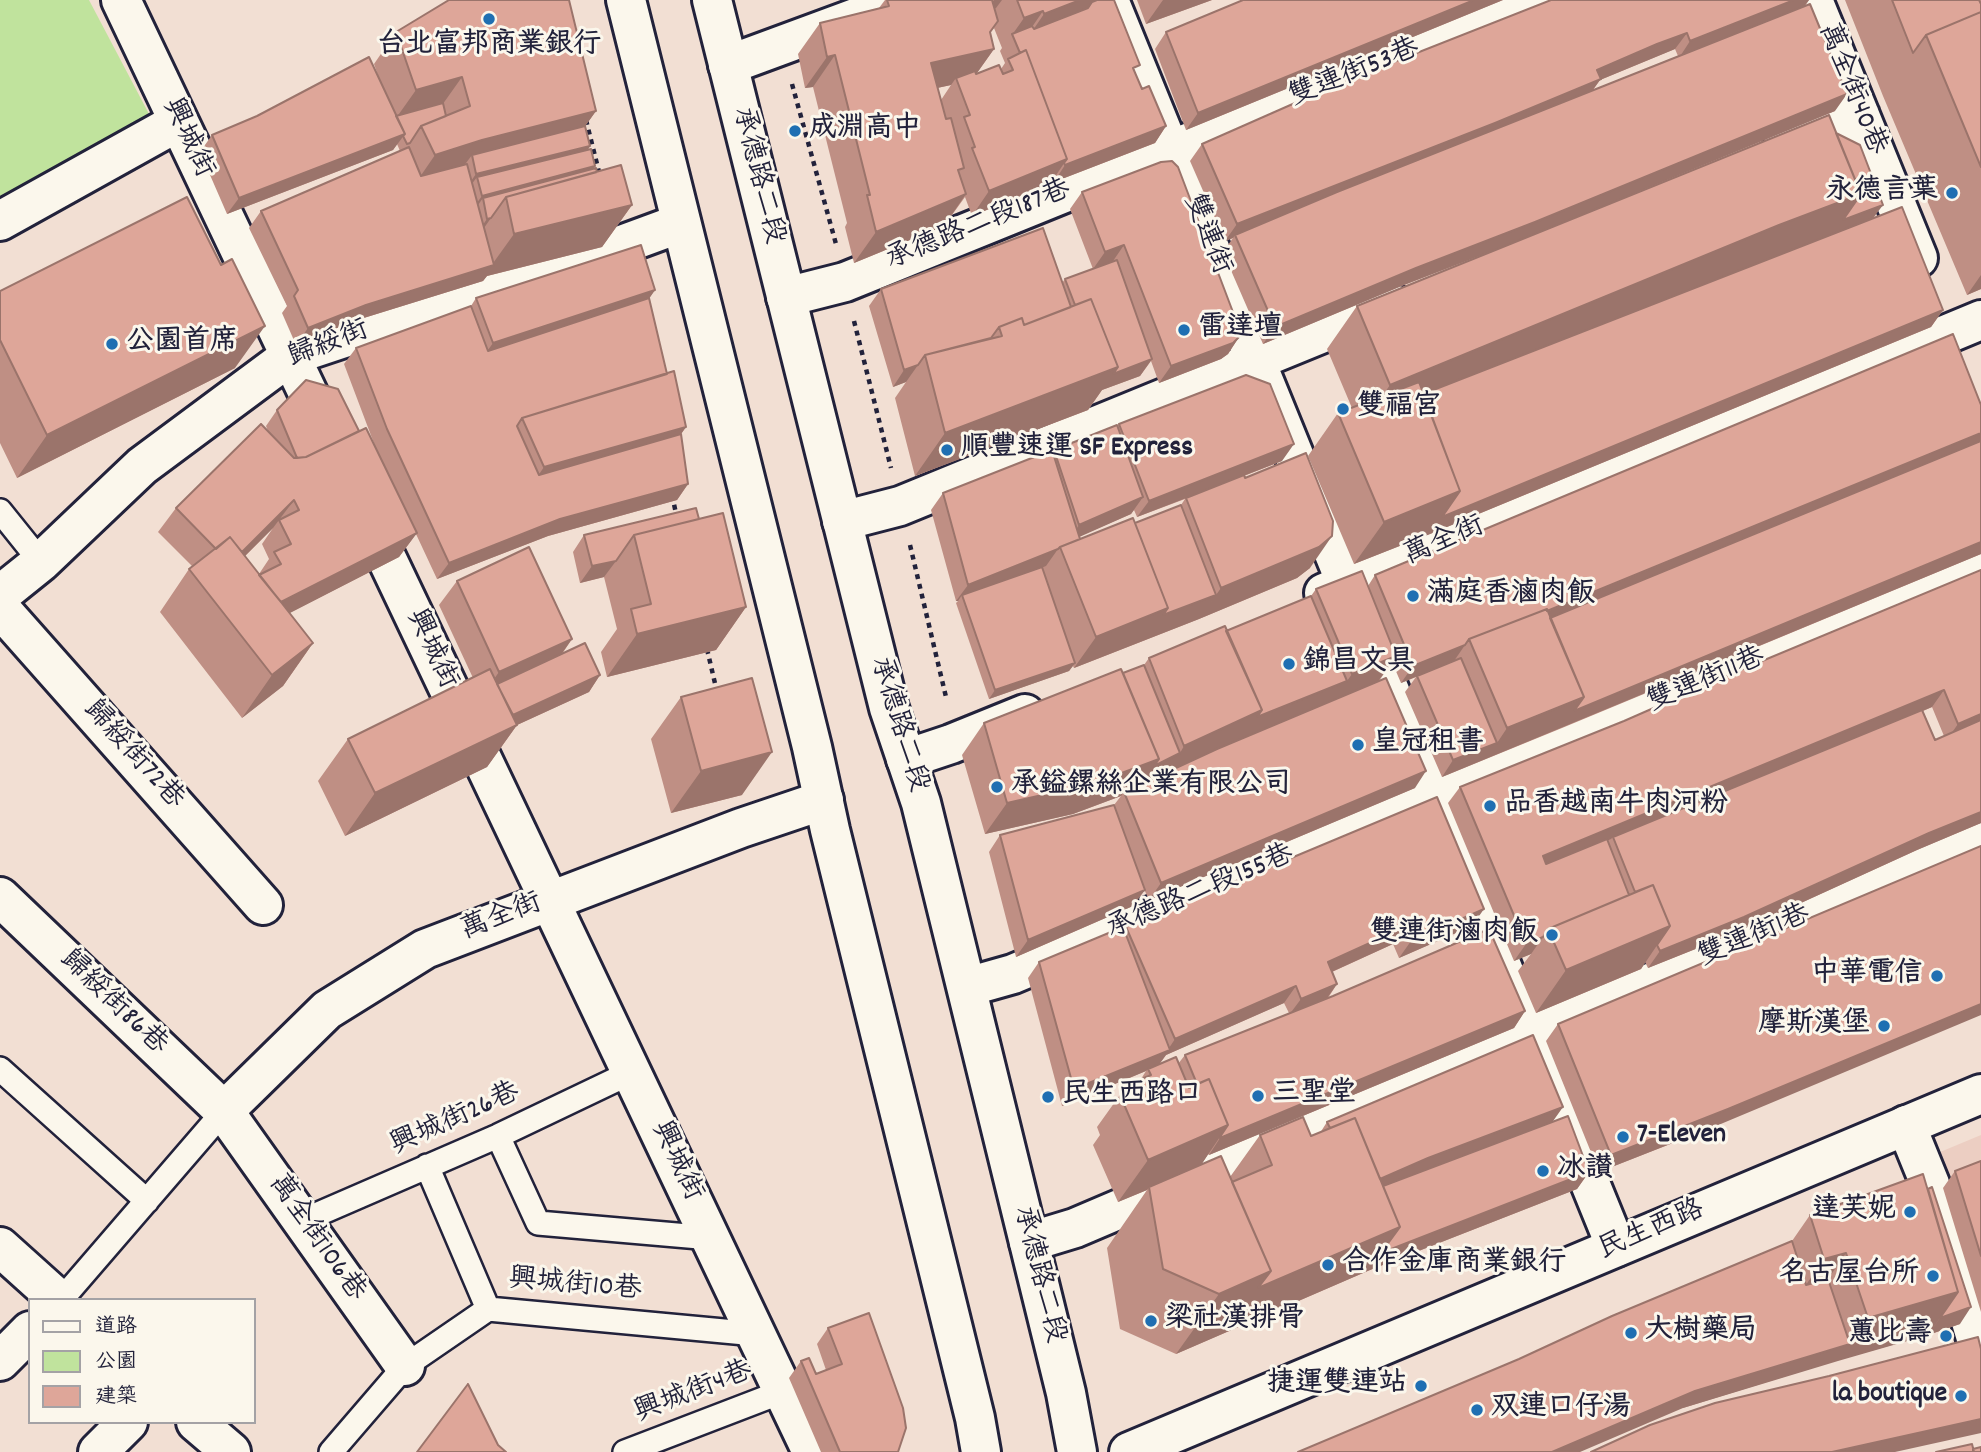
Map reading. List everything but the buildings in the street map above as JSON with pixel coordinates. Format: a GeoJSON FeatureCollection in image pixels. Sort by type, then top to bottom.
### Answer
{"type":"FeatureCollection","features":[{"type":"Feature","properties":{"kind":"street","name":"興城街"},"geometry":{"type":"LineString","coordinates":[[121,0],[812,1452]]}},
{"type":"Feature","properties":{"kind":"street"},"geometry":{"type":"LineString","coordinates":[[626,0],[824,800],[975,1418],[981,1452]]}},
{"type":"Feature","properties":{"kind":"street","name":"承德路二段"},"geometry":{"type":"LineString","coordinates":[[712,0],[889,708],[921,803],[1066,1393],[1077,1452]]}},
{"type":"Feature","properties":{"kind":"street"},"geometry":{"type":"LineString","coordinates":[[728,65],[904,0]]}},
{"type":"Feature","properties":{"kind":"street","name":"雙連街"},"geometry":{"type":"LineString","coordinates":[[1109,0],[1616,1247]]}},
{"type":"Feature","properties":{"kind":"street","name":"雙連街53巷"},"geometry":{"type":"LineString","coordinates":[[1170,151],[1540,0]]}},
{"type":"Feature","properties":{"kind":"street","name":"萬全街40巷"},"geometry":{"type":"LineString","coordinates":[[1813,0],[1860,115],[1953,325]]}},
{"type":"Feature","properties":{"kind":"street"},"geometry":{"type":"LineString","coordinates":[[1757,156],[1860,115]]}},
{"type":"Feature","properties":{"kind":"street"},"geometry":{"type":"LineString","coordinates":[[0,221],[178,122]]}},
{"type":"Feature","properties":{"kind":"street","name":"承德路二段187巷"},"geometry":{"type":"LineString","coordinates":[[786,297],[845,282],[1170,151]]}},
{"type":"Feature","properties":{"kind":"street","name":"歸綏街"},"geometry":{"type":"LineString","coordinates":[[0,595],[41,562],[142,466],[290,356],[681,223]]}},
{"type":"Feature","properties":{"kind":"street"},"geometry":{"type":"LineString","coordinates":[[842,521],[900,506],[1423,293]]}},
{"type":"Feature","properties":{"kind":"street","name":"萬全街"},"geometry":{"type":"LineString","coordinates":[[1296,604],[1953,325]]}},
{"type":"Feature","properties":{"kind":"street","name":"雙連街11巷"},"geometry":{"type":"LineString","coordinates":[[1433,796],[1981,567]]}},
{"type":"Feature","properties":{"kind":"street","name":"歸綏街72巷"},"geometry":{"type":"LineString","coordinates":[[0,608],[263,905]]}},
{"type":"Feature","properties":{"kind":"street"},"geometry":{"type":"LineString","coordinates":[[906,759],[951,744],[1054,702]]}},
{"type":"Feature","properties":{"kind":"street","name":"承德路二段155巷"},"geometry":{"type":"LineString","coordinates":[[967,987],[1013,974],[1433,796]]}},
{"type":"Feature","properties":{"kind":"street","name":"萬全街"},"geometry":{"type":"LineString","coordinates":[[224,1111],[327,1010],[425,949],[741,828],[824,800]]}},
{"type":"Feature","properties":{"kind":"street","name":"雙連街1巷"},"geometry":{"type":"LineString","coordinates":[[1028,1242],[1075,1228],[1981,842]]}},
{"type":"Feature","properties":{"kind":"street","name":"歸綏街86巷"},"geometry":{"type":"LineString","coordinates":[[0,897],[224,1111]]}},
{"type":"Feature","properties":{"kind":"street","name":"民生西路"},"geometry":{"type":"LineString","coordinates":[[1129,1452],[1981,1094]]}},
{"type":"Feature","properties":{"kind":"street","name":"萬全街106巷"},"geometry":{"type":"LineString","coordinates":[[224,1111],[405,1366]]}},
{"type":"Feature","properties":{"kind":"street"},"geometry":{"type":"LineString","coordinates":[[1906,1125],[1930,1184],[1981,1355]]}},
{"type":"Feature","properties":{"kind":"street"},"geometry":{"type":"LineString","coordinates":[[0,1247],[58,1298]]}},
{"type":"Feature","properties":{"kind":"street"},"geometry":{"type":"LineString","coordinates":[[0,1361],[28,1333]]}},
{"type":"Feature","properties":{"kind":"street"},"geometry":{"type":"LineString","coordinates":[[97,1452],[126,1424]]}},
{"type":"Feature","properties":{"kind":"street"},"geometry":{"type":"LineString","coordinates":[[198,1424],[231,1452]]}},
{"type":"Feature","properties":{"kind":"lane"},"geometry":{"type":"LineString","coordinates":[[0,511],[41,562]]}},
{"type":"Feature","properties":{"kind":"lane"},"geometry":{"type":"LineString","coordinates":[[0,1069],[147,1201]]}},
{"type":"Feature","properties":{"kind":"lane","name":"興城街26巷"},"geometry":{"type":"LineString","coordinates":[[302,1221],[498,1136],[632,1072]]}},
{"type":"Feature","properties":{"kind":"lane"},"geometry":{"type":"LineString","coordinates":[[62,1298],[224,1111]]}},
{"type":"Feature","properties":{"kind":"lane"},"geometry":{"type":"LineString","coordinates":[[498,1136],[538,1223],[711,1238]]}},
{"type":"Feature","properties":{"kind":"lane"},"geometry":{"type":"LineString","coordinates":[[427,1166],[488,1309]]}},
{"type":"Feature","properties":{"kind":"lane","name":"興城街10巷"},"geometry":{"type":"LineString","coordinates":[[331,1452],[405,1366],[488,1309],[756,1334]]}},
{"type":"Feature","properties":{"kind":"lane","name":"興城街4巷"},"geometry":{"type":"LineString","coordinates":[[625,1452],[784,1391]]}},
{"type":"Feature","properties":{"kind":"path"},"geometry":{"type":"LineString","coordinates":[[782,46],[836,243],[838,263],[845,282],[946,697]]}},
{"type":"Feature","properties":{"kind":"path"},"geometry":{"type":"LineString","coordinates":[[585,116],[601,181]]}},
{"type":"Feature","properties":{"kind":"path"},"geometry":{"type":"LineString","coordinates":[[671,494],[678,521]]}},
{"type":"Feature","properties":{"kind":"path"},"geometry":{"type":"LineString","coordinates":[[706,643],[719,698]]}},
{"type":"Feature","properties":{"kind":"shaded area"},"geometry":{"type":"Polygon","coordinates":[[[1981,1135],[1981,1312],[1933,1155],[1981,1135]]]}},
{"type":"Feature","properties":{"kind":"green space"},"geometry":{"type":"Polygon","coordinates":[[[0,0],[89,0],[149,114],[0,198],[0,0]]]}},
{"type":"Feature","properties":{"kind":"place","name":"台北富邦商業銀行"},"geometry":{"type":"Point","coordinates":[489,19]}},
{"type":"Feature","properties":{"kind":"place","name":"成淵高中"},"geometry":{"type":"Point","coordinates":[795,131]}},
{"type":"Feature","properties":{"kind":"place","name":"永德言葉"},"geometry":{"type":"Point","coordinates":[1952,193]}},
{"type":"Feature","properties":{"kind":"place","name":"雷達壇"},"geometry":{"type":"Point","coordinates":[1184,330]}},
{"type":"Feature","properties":{"kind":"place","name":"公園首席"},"geometry":{"type":"Point","coordinates":[112,344]}},
{"type":"Feature","properties":{"kind":"place","name":"雙福宮"},"geometry":{"type":"Point","coordinates":[1343,409]}},
{"type":"Feature","properties":{"kind":"place","name":"順豐速運 SF Express"},"geometry":{"type":"Point","coordinates":[947,450]}},
{"type":"Feature","properties":{"kind":"place","name":"滿庭香滷肉飯"},"geometry":{"type":"Point","coordinates":[1413,596]}},
{"type":"Feature","properties":{"kind":"place","name":"錦昌文具"},"geometry":{"type":"Point","coordinates":[1289,664]}},
{"type":"Feature","properties":{"kind":"place","name":"皇冠租書"},"geometry":{"type":"Point","coordinates":[1358,745]}},
{"type":"Feature","properties":{"kind":"place","name":"承鎰鏍絲企業有限公司"},"geometry":{"type":"Point","coordinates":[997,787]}},
{"type":"Feature","properties":{"kind":"place","name":"品香越南牛肉河粉"},"geometry":{"type":"Point","coordinates":[1490,806]}},
{"type":"Feature","properties":{"kind":"place","name":"雙連街滷肉飯"},"geometry":{"type":"Point","coordinates":[1552,935]}},
{"type":"Feature","properties":{"kind":"place","name":"中華電信"},"geometry":{"type":"Point","coordinates":[1937,976]}},
{"type":"Feature","properties":{"kind":"place","name":"摩斯漢堡"},"geometry":{"type":"Point","coordinates":[1884,1026]}},
{"type":"Feature","properties":{"kind":"place","name":"三聖堂"},"geometry":{"type":"Point","coordinates":[1258,1096]}},
{"type":"Feature","properties":{"kind":"place","name":"民生西路口"},"geometry":{"type":"Point","coordinates":[1048,1097]}},
{"type":"Feature","properties":{"kind":"place","name":"7-Eleven"},"geometry":{"type":"Point","coordinates":[1623,1137]}},
{"type":"Feature","properties":{"kind":"place","name":"冰讃"},"geometry":{"type":"Point","coordinates":[1543,1171]}},
{"type":"Feature","properties":{"kind":"place","name":"達芙妮"},"geometry":{"type":"Point","coordinates":[1910,1212]}},
{"type":"Feature","properties":{"kind":"place","name":"合作金庫商業銀行"},"geometry":{"type":"Point","coordinates":[1328,1265]}},
{"type":"Feature","properties":{"kind":"place","name":"名古屋台所"},"geometry":{"type":"Point","coordinates":[1933,1276]}},
{"type":"Feature","properties":{"kind":"place","name":"梁社漢排骨"},"geometry":{"type":"Point","coordinates":[1151,1321]}},
{"type":"Feature","properties":{"kind":"place","name":"大樹藥局"},"geometry":{"type":"Point","coordinates":[1631,1333]}},
{"type":"Feature","properties":{"kind":"place","name":"蕙比壽"},"geometry":{"type":"Point","coordinates":[1946,1336]}},
{"type":"Feature","properties":{"kind":"place","name":"捷運雙連站"},"geometry":{"type":"Point","coordinates":[1421,1386]}},
{"type":"Feature","properties":{"kind":"place","name":"la boutique"},"geometry":{"type":"Point","coordinates":[1961,1396]}},
{"type":"Feature","properties":{"kind":"place","name":"双連口仔湯"},"geometry":{"type":"Point","coordinates":[1477,1410]}}]}
